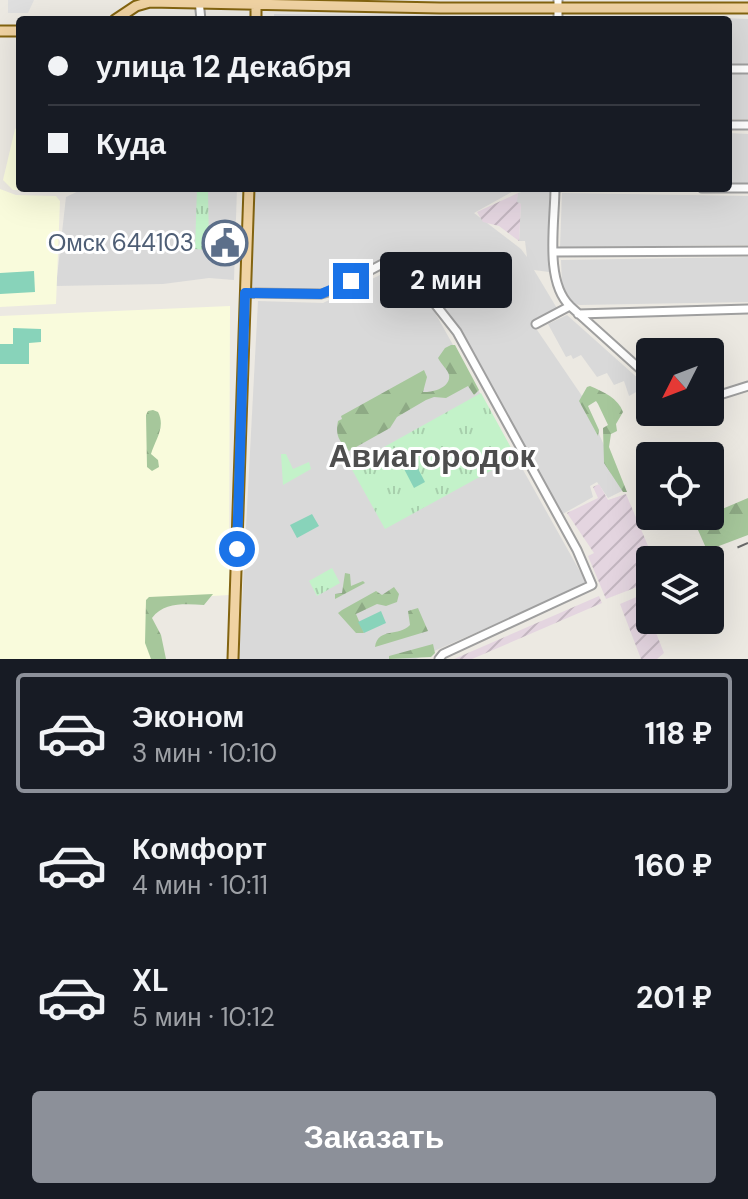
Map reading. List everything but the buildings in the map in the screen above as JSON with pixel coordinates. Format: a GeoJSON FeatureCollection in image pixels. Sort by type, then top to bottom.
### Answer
{"type":"FeatureCollection","features":[{"type":"Feature","properties":{"kind":"main road"},"geometry":{"type":"LineString","coordinates":[[122,16],[143,3],[200,2],[748,8]]}},
{"type":"Feature","properties":{"kind":"main road"},"geometry":{"type":"LineString","coordinates":[[233,659],[249,192]]}},
{"type":"Feature","properties":{"kind":"street"},"geometry":{"type":"LineString","coordinates":[[555,192],[557,286],[570,306],[636,366]]}},
{"type":"Feature","properties":{"kind":"street"},"geometry":{"type":"LineString","coordinates":[[554,252],[748,251]]}},
{"type":"Feature","properties":{"kind":"street"},"geometry":{"type":"LineString","coordinates":[[245,293],[321,294],[384,263],[435,304],[457,332],[577,550],[592,585],[443,654],[439,659]]}},
{"type":"Feature","properties":{"kind":"street"},"geometry":{"type":"LineString","coordinates":[[536,324],[570,306]]}},
{"type":"Feature","properties":{"kind":"street"},"geometry":{"type":"LineString","coordinates":[[578,314],[748,309]]}},
{"type":"Feature","properties":{"kind":"street"},"geometry":{"type":"LineString","coordinates":[[724,394],[748,386]]}},
{"type":"Feature","properties":{"kind":"shaded area"},"geometry":{"type":"Polygon","coordinates":[[[8,0],[34,0],[28,13],[8,13],[8,0]]]}},
{"type":"Feature","properties":{"kind":"shaded area"},"geometry":{"type":"Polygon","coordinates":[[[274,14],[459,16],[274,16],[274,14]]]}},
{"type":"Feature","properties":{"kind":"shaded area"},"geometry":{"type":"Polygon","coordinates":[[[732,18],[748,19],[748,66],[732,65],[732,18]]]}},
{"type":"Feature","properties":{"kind":"shaded area"},"geometry":{"type":"Polygon","coordinates":[[[732,73],[748,73],[748,119],[732,119],[732,73]]]}},
{"type":"Feature","properties":{"kind":"shaded area"},"geometry":{"type":"Polygon","coordinates":[[[16,128],[16,190],[3,180],[16,128]]]}},
{"type":"Feature","properties":{"kind":"shaded area"},"geometry":{"type":"Polygon","coordinates":[[[732,133],[748,134],[748,183],[732,183],[732,133]]]}},
{"type":"Feature","properties":{"kind":"shaded area"},"geometry":{"type":"Polygon","coordinates":[[[0,189],[16,195],[56,196],[60,201],[56,304],[0,307],[0,189]]]}},
{"type":"Feature","properties":{"kind":"shaded area"},"geometry":{"type":"Polygon","coordinates":[[[77,192],[237,192],[234,280],[209,278],[163,284],[56,286],[66,197],[77,192]]]}},
{"type":"Feature","properties":{"kind":"shaded area"},"geometry":{"type":"Polygon","coordinates":[[[255,192],[512,192],[474,213],[527,257],[525,241],[519,241],[521,204],[516,202],[518,193],[550,192],[549,272],[534,270],[558,310],[533,324],[582,396],[624,490],[608,498],[597,482],[590,486],[593,497],[561,515],[458,329],[384,260],[323,292],[251,291],[255,192]]]}},
{"type":"Feature","properties":{"kind":"shaded area"},"geometry":{"type":"Polygon","coordinates":[[[518,193],[517,202],[521,204],[519,241],[499,226],[483,222],[477,212],[518,193]]]}},
{"type":"Feature","properties":{"kind":"shaded area"},"geometry":{"type":"Polygon","coordinates":[[[562,193],[748,196],[748,245],[560,247],[562,193]]]}},
{"type":"Feature","properties":{"kind":"shaded area"},"geometry":{"type":"Polygon","coordinates":[[[748,257],[748,302],[580,305],[574,304],[562,286],[561,260],[748,257]]]}},
{"type":"Feature","properties":{"kind":"shaded area"},"geometry":{"type":"Polygon","coordinates":[[[386,272],[434,311],[587,584],[416,659],[239,659],[258,301],[323,303],[386,272]]]}},
{"type":"Feature","properties":{"kind":"shaded area"},"geometry":{"type":"Polygon","coordinates":[[[230,306],[229,595],[146,600],[151,659],[0,659],[0,316],[230,306]]]}},
{"type":"Feature","properties":{"kind":"shaded area"},"geometry":{"type":"Polygon","coordinates":[[[567,315],[636,377],[636,392],[629,396],[624,381],[614,385],[607,373],[597,377],[581,355],[573,359],[571,355],[566,357],[548,324],[567,315]]]}},
{"type":"Feature","properties":{"kind":"shaded area"},"geometry":{"type":"Polygon","coordinates":[[[599,484],[608,500],[626,494],[636,518],[636,530],[641,530],[648,546],[636,546],[636,587],[606,599],[588,556],[594,553],[567,513],[598,498],[593,487],[599,484]]]}},
{"type":"Feature","properties":{"kind":"shaded area"},"geometry":{"type":"Polygon","coordinates":[[[599,596],[602,603],[472,659],[454,659],[599,596]]]}},
{"type":"Feature","properties":{"kind":"shaded area"},"geometry":{"type":"Polygon","coordinates":[[[636,597],[636,634],[656,634],[664,653],[657,659],[641,659],[620,604],[636,597]]]}},
{"type":"Feature","properties":{"kind":"green space"},"geometry":{"type":"Polygon","coordinates":[[[197,192],[208,192],[209,250],[195,249],[197,192]]]}},
{"type":"Feature","properties":{"kind":"green space"},"geometry":{"type":"Polygon","coordinates":[[[34,271],[35,292],[0,294],[0,273],[34,271]]]}},
{"type":"Feature","properties":{"kind":"green space"},"geometry":{"type":"Polygon","coordinates":[[[13,328],[41,329],[41,342],[29,343],[29,364],[0,364],[0,344],[13,344],[13,328]]]}},
{"type":"Feature","properties":{"kind":"green space"},"geometry":{"type":"Polygon","coordinates":[[[451,345],[455,345],[479,390],[474,395],[468,386],[446,398],[426,400],[397,417],[390,428],[349,451],[338,434],[341,416],[424,370],[427,377],[423,392],[444,386],[449,375],[438,358],[451,345]]]}},
{"type":"Feature","properties":{"kind":"green space"},"geometry":{"type":"Polygon","coordinates":[[[590,386],[614,399],[623,412],[616,424],[617,431],[611,434],[609,447],[627,492],[623,492],[604,463],[603,428],[608,425],[598,404],[596,401],[588,406],[599,430],[598,436],[579,401],[590,386]]]}},
{"type":"Feature","properties":{"kind":"green space"},"geometry":{"type":"Polygon","coordinates":[[[481,393],[516,457],[385,529],[350,466],[481,393]]]}},
{"type":"Feature","properties":{"kind":"green space"},"geometry":{"type":"Polygon","coordinates":[[[153,410],[158,412],[161,423],[151,454],[158,460],[159,467],[152,471],[147,467],[146,415],[153,410]]]}},
{"type":"Feature","properties":{"kind":"green space"},"geometry":{"type":"Polygon","coordinates":[[[281,454],[286,454],[293,469],[309,462],[311,469],[283,485],[281,454]]]}},
{"type":"Feature","properties":{"kind":"green space"},"geometry":{"type":"Polygon","coordinates":[[[414,461],[425,482],[414,488],[403,467],[414,461]]]}},
{"type":"Feature","properties":{"kind":"green space"},"geometry":{"type":"Polygon","coordinates":[[[748,498],[748,535],[719,546],[705,546],[698,530],[724,530],[724,508],[748,498]]]}},
{"type":"Feature","properties":{"kind":"green space"},"geometry":{"type":"Polygon","coordinates":[[[312,514],[319,526],[297,538],[290,525],[312,514]]]}},
{"type":"Feature","properties":{"kind":"green space"},"geometry":{"type":"Polygon","coordinates":[[[332,568],[340,583],[317,596],[309,581],[332,568]]]}},
{"type":"Feature","properties":{"kind":"green space"},"geometry":{"type":"Polygon","coordinates":[[[345,573],[350,574],[351,586],[365,583],[335,599],[335,594],[342,593],[345,573]]]}},
{"type":"Feature","properties":{"kind":"green space"},"geometry":{"type":"Polygon","coordinates":[[[394,587],[399,594],[397,602],[386,606],[377,604],[356,614],[364,633],[356,633],[338,613],[376,591],[382,595],[394,587]]]}},
{"type":"Feature","properties":{"kind":"green space"},"geometry":{"type":"Polygon","coordinates":[[[213,594],[204,605],[175,605],[163,609],[152,618],[161,635],[166,659],[151,659],[145,643],[146,600],[149,597],[213,594]]]}},
{"type":"Feature","properties":{"kind":"green space"},"geometry":{"type":"Polygon","coordinates":[[[418,608],[428,631],[375,647],[384,634],[410,625],[408,611],[418,608]]]}},
{"type":"Feature","properties":{"kind":"green space"},"geometry":{"type":"Polygon","coordinates":[[[381,611],[386,623],[364,633],[358,622],[381,611]]]}},
{"type":"Feature","properties":{"kind":"green space"},"geometry":{"type":"Polygon","coordinates":[[[433,644],[435,653],[431,657],[389,659],[389,656],[433,644]]]}},
{"type":"Feature","properties":{"kind":"railway"},"geometry":{"type":"LineString","coordinates":[[724,553],[748,543]]}},
{"type":"Feature","properties":{"kind":"place","name":"Омск 644103"},"geometry":{"type":"Point","coordinates":[225,243]}},
{"type":"Feature","properties":{"kind":"district","name":"Авиагородок"},"geometry":{"type":"Point","coordinates":[432,456]}},
{"type":"Feature","properties":{"kind":"route"},"geometry":{"type":"LineString","coordinates":[[237,549],[245,293],[310,296],[332,291],[351,281]]}}]}
